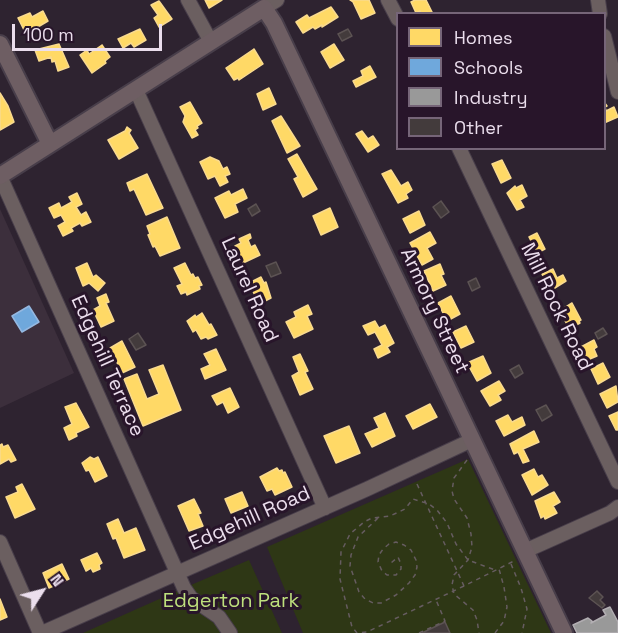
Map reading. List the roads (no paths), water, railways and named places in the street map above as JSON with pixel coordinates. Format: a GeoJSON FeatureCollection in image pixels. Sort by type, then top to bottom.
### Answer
{"type":"FeatureCollection","features":[{"type":"Feature","properties":{"kind":"main road"},"geometry":{"type":"LineString","coordinates":[[0,176],[271,4]]}},
{"type":"Feature","properties":{"kind":"main road","name":"Armory Street"},"geometry":{"type":"LineString","coordinates":[[271,4],[274,23],[475,447],[521,555],[564,633]]}},
{"type":"Feature","properties":{"kind":"main road"},"geometry":{"type":"LineString","coordinates":[[0,44],[50,144]]}},
{"type":"Feature","properties":{"kind":"street"},"geometry":{"type":"LineString","coordinates":[[188,0],[211,42]]}},
{"type":"Feature","properties":{"kind":"street"},"geometry":{"type":"LineString","coordinates":[[388,0],[396,15]]}},
{"type":"Feature","properties":{"kind":"street"},"geometry":{"type":"LineString","coordinates":[[606,44],[618,92]]}},
{"type":"Feature","properties":{"kind":"street","name":"Laurel Road"},"geometry":{"type":"LineString","coordinates":[[136,90],[325,508]]}},
{"type":"Feature","properties":{"kind":"street","name":"Mill Rock Road"},"geometry":{"type":"LineString","coordinates":[[460,150],[618,482]]}},
{"type":"Feature","properties":{"kind":"street","name":"Edgehill Terrace"},"geometry":{"type":"LineString","coordinates":[[0,176],[186,592],[219,617],[230,633]]}},
{"type":"Feature","properties":{"kind":"street","name":"Edgehill Road"},"geometry":{"type":"LineString","coordinates":[[41,633],[325,508],[475,447]]}},
{"type":"Feature","properties":{"kind":"street"},"geometry":{"type":"LineString","coordinates":[[521,555],[610,513],[618,507]]}},
{"type":"Feature","properties":{"kind":"street"},"geometry":{"type":"LineString","coordinates":[[0,543],[41,633]]}},
{"type":"Feature","properties":{"kind":"park label","name":"Edgerton Park"},"geometry":{"type":"Point","coordinates":[231,602]}}]}
